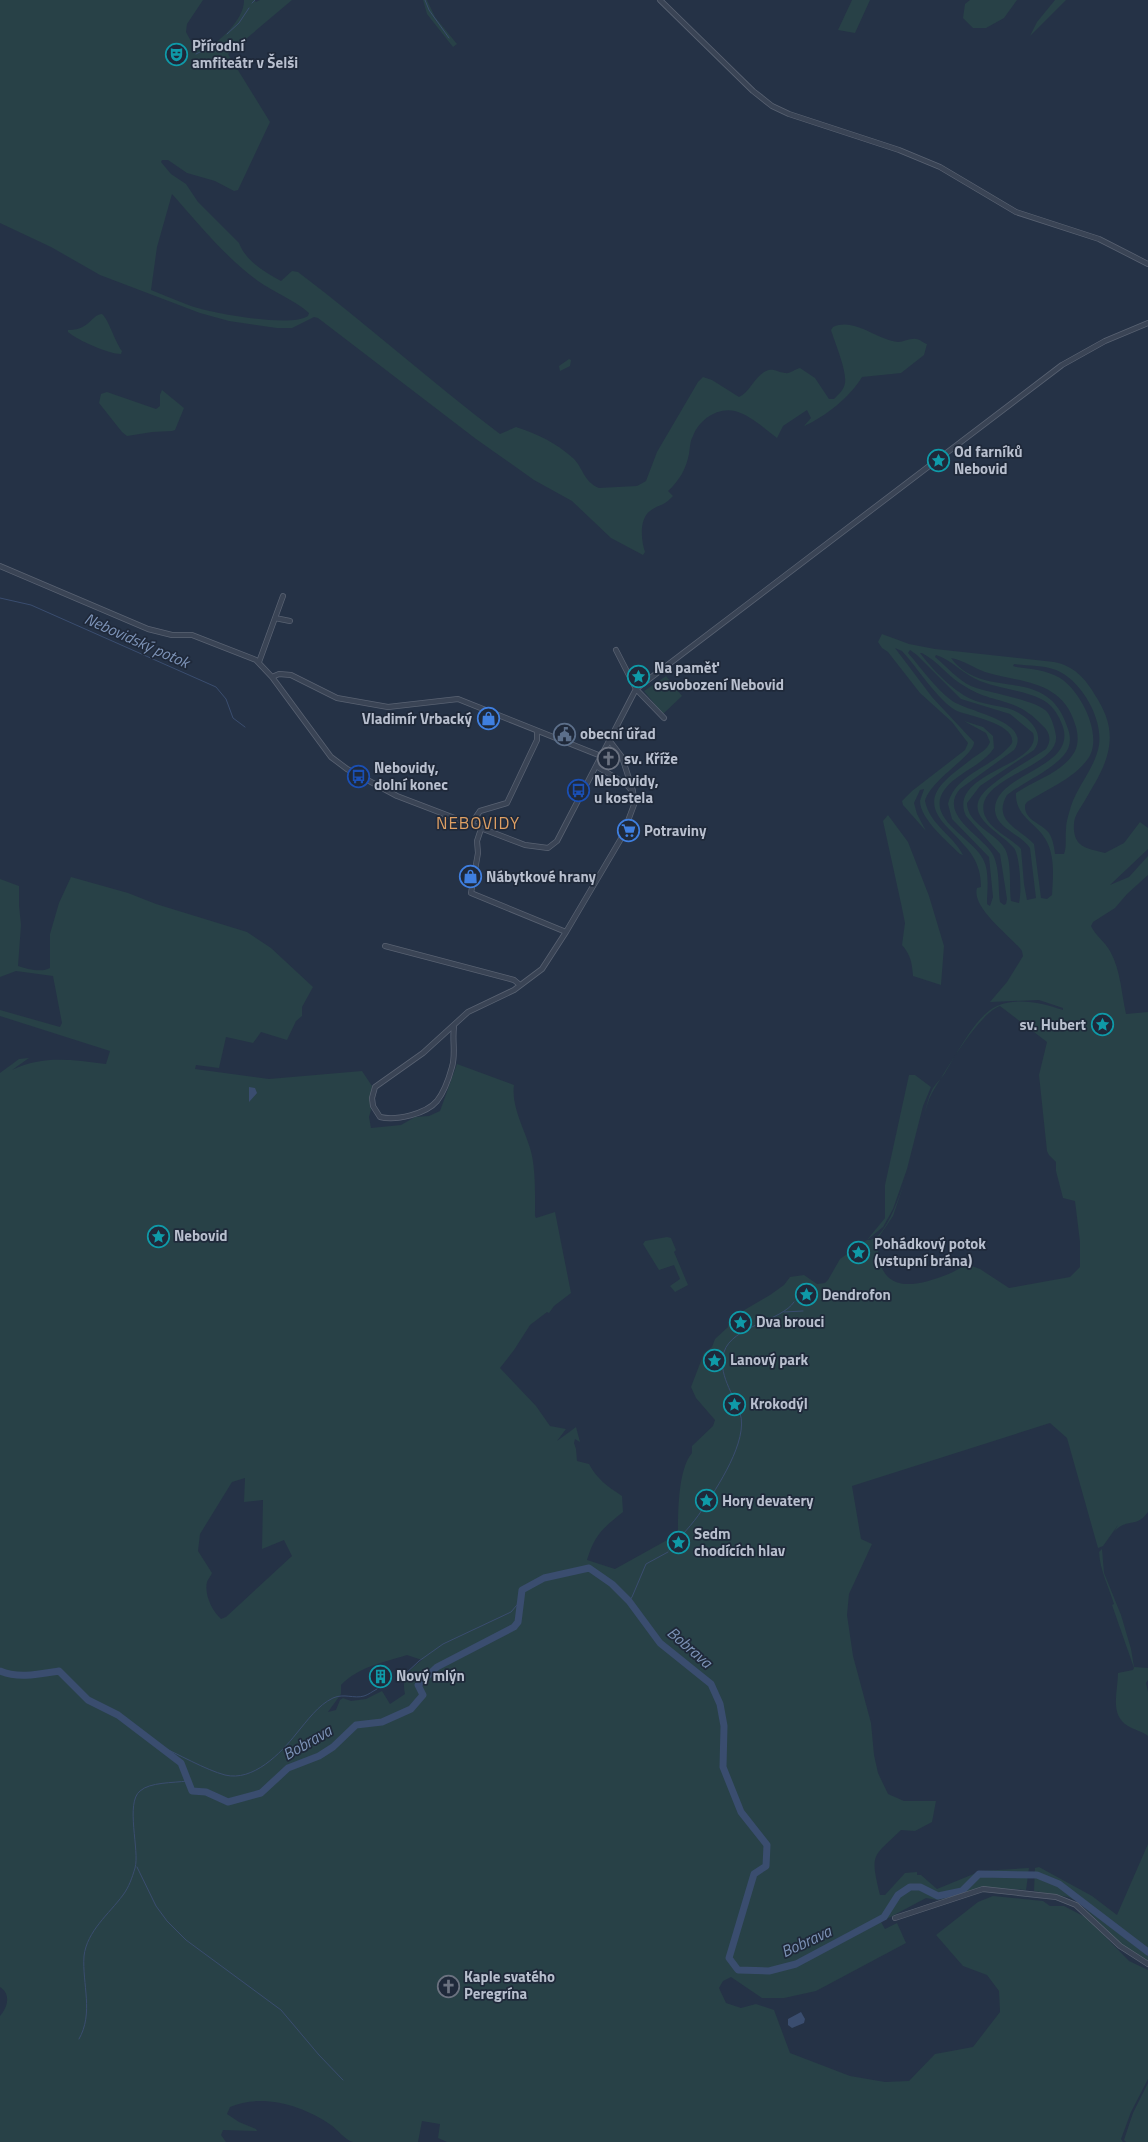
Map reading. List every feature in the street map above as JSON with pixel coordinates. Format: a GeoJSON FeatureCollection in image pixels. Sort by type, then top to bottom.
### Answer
{"type":"FeatureCollection","features":[{"type":"Feature","properties":{"kind":"street"},"geometry":{"type":"LineString","coordinates":[[660,0],[754,91],[778,108],[802,119],[898,150],[940,167],[1016,212],[1099,239],[1147,263]]}},
{"type":"Feature","properties":{"kind":"street"},"geometry":{"type":"LineString","coordinates":[[0,566],[148,629],[172,635],[192,635],[245,655],[259,662],[272,677],[331,757],[347,769],[397,796],[525,845],[548,848],[557,840],[636,689],[1062,365],[1105,341],[1148,323]]}},
{"type":"Feature","properties":{"kind":"street"},"geometry":{"type":"LineString","coordinates":[[259,662],[283,596]]}},
{"type":"Feature","properties":{"kind":"street"},"geometry":{"type":"LineString","coordinates":[[275,618],[290,621]]}},
{"type":"Feature","properties":{"kind":"street"},"geometry":{"type":"LineString","coordinates":[[616,650],[636,689],[664,718]]}},
{"type":"Feature","properties":{"kind":"street"},"geometry":{"type":"LineString","coordinates":[[272,677],[279,674],[291,675],[337,698],[388,707],[458,698],[601,756]]}},
{"type":"Feature","properties":{"kind":"street"},"geometry":{"type":"LineString","coordinates":[[471,824],[480,811],[507,802],[537,740],[537,731]]}},
{"type":"Feature","properties":{"kind":"street"},"geometry":{"type":"LineString","coordinates":[[454,1027],[452,1067],[438,1100],[432,1105],[412,1115],[399,1119],[380,1118],[373,1106],[372,1098],[375,1087],[423,1053],[474,1008],[520,985],[542,969],[566,932],[622,837],[635,802],[624,764],[609,740]]}},
{"type":"Feature","properties":{"kind":"street"},"geometry":{"type":"LineString","coordinates":[[596,766],[626,784],[633,792]]}},
{"type":"Feature","properties":{"kind":"street"},"geometry":{"type":"LineString","coordinates":[[481,829],[477,841],[478,853],[471,893],[566,932]]}},
{"type":"Feature","properties":{"kind":"street"},"geometry":{"type":"LineString","coordinates":[[385,946],[514,980],[520,985]]}},
{"type":"Feature","properties":{"kind":"street"},"geometry":{"type":"LineString","coordinates":[[895,1918],[983,1889],[1056,1898],[1076,1905],[1091,1917],[1120,1946],[1148,1964]]}},
{"type":"Feature","properties":{"kind":"green space"},"geometry":{"type":"Polygon","coordinates":[[[0,0],[203,0],[187,24],[186,32],[193,45],[202,51],[223,37],[235,23],[240,15],[244,0],[254,0],[256,2],[260,0],[292,0],[228,54],[270,122],[238,190],[234,191],[215,181],[187,173],[168,160],[162,160],[161,162],[171,174],[186,184],[198,202],[239,243],[246,255],[256,265],[281,281],[292,271],[298,272],[500,434],[516,427],[546,440],[573,458],[590,482],[599,488],[637,486],[646,481],[657,452],[698,382],[703,377],[712,380],[739,397],[746,392],[764,372],[772,370],[787,373],[800,368],[815,378],[829,399],[834,399],[841,392],[845,383],[845,378],[843,364],[831,330],[833,327],[849,325],[898,342],[916,339],[927,344],[924,355],[901,373],[862,377],[851,392],[828,412],[804,426],[811,418],[807,410],[783,426],[777,438],[762,426],[735,411],[728,410],[715,413],[704,420],[692,438],[688,459],[684,470],[676,483],[668,491],[673,496],[664,504],[650,511],[644,519],[642,536],[645,552],[643,555],[611,538],[572,501],[534,480],[476,439],[318,318],[314,317],[292,328],[277,328],[229,321],[200,313],[100,275],[51,247],[0,223],[0,0]],[[172,194],[157,247],[151,290],[191,306],[232,315],[269,320],[299,319],[308,316],[309,313],[303,308],[258,281],[246,272],[213,240],[172,194]]]}},
{"type":"Feature","properties":{"kind":"green space"},"geometry":{"type":"Polygon","coordinates":[[[423,0],[427,0],[435,17],[457,44],[453,47],[427,14],[423,0]]]}},
{"type":"Feature","properties":{"kind":"green space"},"geometry":{"type":"Polygon","coordinates":[[[852,0],[870,0],[855,33],[838,30],[852,0]]]}},
{"type":"Feature","properties":{"kind":"green space"},"geometry":{"type":"Polygon","coordinates":[[[970,0],[1017,0],[1004,18],[986,28],[973,28],[963,18],[965,4],[970,0]]]}},
{"type":"Feature","properties":{"kind":"green space"},"geometry":{"type":"Polygon","coordinates":[[[1055,0],[1066,0],[1030,36],[1037,22],[1055,0]]]}},
{"type":"Feature","properties":{"kind":"green space"},"geometry":{"type":"Polygon","coordinates":[[[102,314],[105,317],[122,351],[121,354],[109,352],[93,346],[78,339],[68,332],[68,330],[81,328],[95,317],[102,314]]]}},
{"type":"Feature","properties":{"kind":"green space"},"geometry":{"type":"Polygon","coordinates":[[[569,359],[571,360],[570,366],[560,371],[559,366],[569,359]]]}},
{"type":"Feature","properties":{"kind":"green space"},"geometry":{"type":"Polygon","coordinates":[[[162,390],[184,408],[175,430],[172,431],[152,432],[127,436],[122,432],[99,403],[101,394],[107,392],[156,409],[160,406],[160,395],[162,390]]]}},
{"type":"Feature","properties":{"kind":"green space"},"geometry":{"type":"Polygon","coordinates":[[[882,634],[909,644],[935,649],[1054,662],[1067,666],[1083,678],[1095,695],[1106,716],[1110,736],[1108,752],[1104,765],[1075,818],[1074,828],[1076,838],[1080,844],[1085,847],[1105,853],[1124,843],[1140,822],[1148,828],[1148,849],[1110,885],[1129,877],[1148,856],[1148,875],[1127,894],[1115,908],[1093,922],[1091,926],[1108,948],[1114,959],[1119,974],[1126,1014],[1148,1012],[1148,1512],[1139,1520],[1123,1525],[1114,1532],[1118,1525],[1103,1546],[1098,1548],[1067,1438],[1050,1423],[852,1486],[861,1539],[872,1544],[849,1594],[847,1615],[853,1656],[871,1723],[874,1755],[878,1773],[888,1794],[904,1801],[936,1801],[932,1822],[915,1831],[901,1830],[884,1846],[876,1857],[875,1871],[880,1895],[885,1895],[905,1873],[917,1872],[917,1875],[921,1875],[937,1889],[981,1871],[1029,1868],[1026,1890],[982,1887],[960,1895],[938,1900],[926,1898],[881,1922],[885,1929],[897,1923],[906,1943],[816,1991],[784,1998],[762,1998],[731,1977],[723,1981],[719,1988],[726,2003],[741,2008],[756,2004],[774,2010],[790,2053],[850,2076],[885,2082],[909,2081],[935,2054],[973,2047],[1000,2012],[999,1991],[987,1975],[963,1966],[936,1935],[978,1902],[993,1896],[1043,1901],[1050,1906],[1064,1906],[1087,1918],[1129,1961],[1148,1970],[1148,2079],[1131,2112],[1121,2139],[1123,2142],[447,2142],[438,2138],[440,2124],[422,2121],[418,2142],[353,2142],[344,2137],[331,2125],[308,2112],[296,2107],[282,2104],[255,2101],[230,2107],[227,2114],[239,2122],[256,2129],[257,2131],[223,2130],[221,2135],[226,2142],[0,2142],[0,2016],[5,2009],[7,1997],[6,1993],[0,1987],[0,1073],[19,1059],[29,1058],[12,1070],[24,1065],[47,1060],[69,1060],[106,1064],[110,1051],[0,1016],[0,1010],[60,1027],[62,1023],[53,976],[16,971],[0,977],[0,879],[19,886],[21,925],[18,966],[39,970],[50,968],[50,934],[59,903],[71,877],[128,893],[156,904],[247,932],[271,948],[313,987],[302,1007],[302,1016],[296,1021],[287,1040],[261,1032],[253,1043],[226,1037],[219,1068],[196,1065],[195,1069],[269,1079],[362,1071],[372,1086],[371,1110],[369,1117],[371,1128],[401,1125],[415,1117],[429,1116],[440,1111],[457,1064],[514,1085],[514,1101],[516,1109],[532,1156],[535,1182],[535,1216],[536,1218],[555,1212],[571,1293],[554,1306],[549,1313],[547,1312],[530,1325],[500,1368],[536,1406],[550,1426],[566,1429],[557,1441],[576,1427],[580,1442],[575,1439],[574,1443],[577,1461],[589,1464],[595,1474],[603,1482],[622,1496],[623,1512],[600,1532],[593,1544],[587,1560],[615,1569],[678,1534],[681,1480],[684,1469],[687,1460],[692,1453],[692,1446],[713,1426],[715,1420],[696,1398],[691,1387],[704,1353],[712,1347],[715,1339],[728,1327],[729,1319],[770,1295],[784,1285],[790,1277],[804,1275],[817,1284],[825,1283],[840,1259],[881,1232],[894,1210],[910,1166],[893,1216],[878,1238],[879,1255],[882,1268],[888,1277],[896,1282],[906,1284],[931,1280],[969,1265],[980,1269],[1009,1288],[1070,1277],[1080,1267],[1080,1242],[1075,1201],[1063,1198],[1056,1171],[1056,1162],[1047,1151],[1039,1075],[1047,1042],[1000,1006],[992,1011],[972,1031],[955,1056],[968,1036],[982,1017],[989,1010],[997,1006],[1005,1003],[1022,1001],[1038,1003],[1063,1010],[1063,1008],[1039,1000],[990,1002],[1007,982],[1023,956],[1022,951],[993,921],[980,904],[977,896],[977,888],[981,887],[979,869],[976,862],[968,849],[940,818],[935,808],[935,799],[938,790],[944,782],[983,751],[990,742],[986,733],[964,721],[983,727],[993,736],[994,748],[983,760],[950,783],[940,799],[940,809],[952,827],[978,851],[983,859],[987,870],[987,904],[990,906],[993,897],[989,857],[952,819],[948,804],[952,793],[967,777],[1005,751],[1012,743],[1011,736],[1000,726],[981,718],[957,711],[950,706],[936,692],[902,651],[895,648],[932,697],[974,742],[967,754],[935,785],[925,801],[932,817],[959,848],[963,855],[960,854],[929,823],[921,808],[920,801],[924,789],[920,790],[914,803],[917,814],[926,831],[903,805],[902,801],[912,791],[965,750],[968,743],[952,722],[920,693],[888,652],[882,648],[878,642],[882,634]],[[910,650],[908,653],[934,684],[951,700],[1007,725],[1015,732],[1018,740],[1014,750],[960,789],[955,798],[954,807],[964,824],[987,846],[995,858],[998,871],[1000,902],[1004,905],[1006,904],[1007,899],[1000,854],[966,816],[964,801],[970,789],[981,779],[1024,754],[1032,744],[1033,733],[1010,714],[961,699],[917,655],[910,650]],[[920,653],[943,679],[964,695],[981,703],[1013,710],[1024,716],[1037,731],[1037,744],[1034,750],[980,786],[967,803],[968,810],[972,817],[1001,843],[1005,849],[1009,861],[1011,901],[1019,903],[1020,875],[1016,852],[1009,843],[982,818],[978,811],[978,804],[981,796],[993,784],[1046,749],[1049,742],[1048,733],[1045,728],[1023,709],[976,693],[954,679],[934,661],[920,653]],[[936,655],[935,657],[957,677],[979,689],[1024,701],[1043,708],[1048,713],[1052,721],[1056,736],[1053,747],[1044,757],[1002,782],[990,792],[984,803],[985,816],[992,826],[1021,849],[1027,900],[1036,898],[1030,848],[1000,822],[995,811],[998,798],[1007,787],[1049,761],[1060,750],[1064,738],[1061,722],[1058,715],[1048,703],[1041,699],[980,681],[942,657],[936,655]],[[951,658],[965,671],[980,679],[1031,689],[1046,696],[1059,709],[1069,732],[1069,745],[1064,755],[1044,771],[1007,795],[1003,804],[1005,818],[1034,844],[1041,898],[1047,899],[1052,895],[1053,881],[1050,848],[1043,835],[1019,809],[1016,793],[1064,765],[1075,751],[1077,745],[1078,738],[1076,727],[1069,710],[1061,699],[1050,691],[1026,682],[985,672],[960,660],[951,658]],[[1014,664],[1013,666],[1033,669],[1055,675],[1068,684],[1083,704],[1092,728],[1092,751],[1081,767],[1075,773],[1027,802],[1025,805],[1027,815],[1049,833],[1055,854],[1064,854],[1066,845],[1066,824],[1071,806],[1097,753],[1099,734],[1097,723],[1094,712],[1082,691],[1065,675],[1046,667],[1014,664]],[[245,1478],[232,1482],[200,1534],[198,1551],[212,1573],[206,1587],[208,1597],[212,1607],[221,1619],[226,1617],[292,1556],[284,1540],[262,1549],[263,1500],[244,1502],[245,1478]],[[407,1655],[372,1666],[356,1673],[341,1685],[341,1694],[328,1712],[336,1710],[340,1700],[343,1698],[351,1701],[366,1699],[382,1691],[390,1704],[405,1694],[404,1683],[407,1674],[422,1660],[407,1655]]]}},
{"type":"Feature","properties":{"kind":"green space"},"geometry":{"type":"Polygon","coordinates":[[[666,676],[682,696],[663,714],[644,691],[666,676]]]}},
{"type":"Feature","properties":{"kind":"green space"},"geometry":{"type":"Polygon","coordinates":[[[888,815],[908,842],[929,896],[944,946],[941,985],[913,976],[910,960],[902,945],[905,923],[883,821],[888,815]]]}},
{"type":"Feature","properties":{"kind":"green space"},"geometry":{"type":"Polygon","coordinates":[[[909,1075],[915,1075],[931,1087],[923,1106],[907,1169],[893,1209],[883,1227],[867,1240],[885,1218],[885,1185],[909,1075]]]}},
{"type":"Feature","properties":{"kind":"green space"},"geometry":{"type":"Polygon","coordinates":[[[941,1078],[929,1099],[924,1116],[927,1103],[933,1088],[941,1078]]]}},
{"type":"Feature","properties":{"kind":"green space"},"geometry":{"type":"Polygon","coordinates":[[[667,1237],[671,1238],[676,1250],[674,1252],[688,1285],[675,1292],[670,1286],[680,1279],[674,1265],[659,1270],[643,1244],[645,1241],[667,1237]]]}},
{"type":"Feature","properties":{"kind":"green space"},"geometry":{"type":"Polygon","coordinates":[[[1102,1549],[1104,1573],[1121,1615],[1131,1649],[1134,1667],[1148,1668],[1148,1680],[1146,1683],[1148,1692],[1148,1736],[1122,1721],[1118,1716],[1116,1709],[1118,1673],[1133,1670],[1134,1668],[1112,1605],[1114,1604],[1101,1566],[1099,1552],[1102,1549]]]}},
{"type":"Feature","properties":{"kind":"green space"},"geometry":{"type":"Polygon","coordinates":[[[1148,1844],[1148,1961],[1122,1946],[1079,1902],[1068,1897],[1034,1891],[1035,1868],[1039,1867],[1092,1896],[1117,1915],[1148,1844]]]}},
{"type":"Feature","properties":{"kind":"green space"},"geometry":{"type":"Polygon","coordinates":[[[1148,2083],[1148,2142],[1126,2142],[1124,2140],[1133,2113],[1148,2083]]]}},
{"type":"Feature","properties":{"kind":"water"},"geometry":{"type":"Polygon","coordinates":[[[249,1087],[255,1088],[257,1093],[249,1102],[249,1087]]]}},
{"type":"Feature","properties":{"kind":"water"},"geometry":{"type":"Polygon","coordinates":[[[801,2012],[805,2019],[804,2023],[792,2028],[788,2025],[788,2019],[801,2012]]]}},
{"type":"Feature","properties":{"kind":"waterway"},"geometry":{"type":"LineString","coordinates":[[252,3],[255,0]]}},
{"type":"Feature","properties":{"kind":"waterway"},"geometry":{"type":"LineString","coordinates":[[425,0],[429,10],[449,38]]}},
{"type":"Feature","properties":{"kind":"waterway"},"geometry":{"type":"LineString","coordinates":[[227,34],[239,23],[249,8]]}},
{"type":"Feature","properties":{"kind":"waterway"},"geometry":{"type":"LineString","coordinates":[[196,54],[202,51]]}},
{"type":"Feature","properties":{"kind":"waterway","name":"Nebovidský potok"},"geometry":{"type":"LineString","coordinates":[[0,598],[31,605],[216,687],[226,699],[233,718],[245,727]]}},
{"type":"Feature","properties":{"kind":"waterway"},"geometry":{"type":"LineString","coordinates":[[669,1550],[695,1520],[716,1489],[736,1450],[740,1436],[742,1424],[740,1413],[724,1376],[722,1360],[724,1352],[729,1343],[737,1336],[788,1309],[794,1302]]}},
{"type":"Feature","properties":{"kind":"waterway"},"geometry":{"type":"LineString","coordinates":[[784,1312],[803,1311]]}},
{"type":"Feature","properties":{"kind":"waterway"},"geometry":{"type":"LineString","coordinates":[[629,1601],[646,1564],[668,1552]]}},
{"type":"Feature","properties":{"kind":"waterway","name":"Bobrava"},"geometry":{"type":"LineString","coordinates":[[0,1671],[14,1675],[59,1671],[88,1700],[118,1715],[181,1763],[192,1791],[206,1792],[228,1802],[261,1793],[288,1768],[319,1756],[333,1747],[356,1725],[382,1722],[411,1709],[423,1695],[418,1685],[437,1667],[514,1627],[518,1622],[522,1590],[544,1578],[589,1568],[612,1584],[629,1601],[660,1643],[711,1684],[720,1704],[724,1726],[723,1767],[741,1812],[767,1845],[766,1866],[754,1874],[729,1958],[738,1970],[769,1971],[796,1964],[884,1917],[898,1895],[910,1887],[920,1887],[938,1896],[962,1891],[979,1874],[1037,1875],[1059,1884],[1148,1952]]}},
{"type":"Feature","properties":{"kind":"waterway"},"geometry":{"type":"LineString","coordinates":[[403,1676],[419,1661],[443,1644],[511,1612],[522,1599]]}},
{"type":"Feature","properties":{"kind":"waterway"},"geometry":{"type":"LineString","coordinates":[[158,1745],[217,1773],[235,1776],[246,1774],[265,1764],[283,1749],[313,1714],[328,1701],[341,1696],[360,1697],[377,1689]]}},
{"type":"Feature","properties":{"kind":"waterway"},"geometry":{"type":"LineString","coordinates":[[79,2039],[86,2019],[87,2009],[84,1967],[86,1947],[99,1923],[125,1892],[135,1868],[136,1850],[133,1816],[136,1797],[140,1791],[150,1786],[162,1783],[187,1781]]}},
{"type":"Feature","properties":{"kind":"waterway"},"geometry":{"type":"LineString","coordinates":[[137,1867],[156,1906],[167,1921],[186,1940],[281,2010],[319,2055],[343,2080]]}},
{"type":"Feature","properties":{"kind":"place","name":"Přírodní amfiteátr v Šelši"},"geometry":{"type":"Point","coordinates":[176,55]}},
{"type":"Feature","properties":{"kind":"place","name":"Od farníků Nebovid"},"geometry":{"type":"Point","coordinates":[938,461]}},
{"type":"Feature","properties":{"kind":"place","name":"Na paměť osvobození Nebovid"},"geometry":{"type":"Point","coordinates":[639,677]}},
{"type":"Feature","properties":{"kind":"place","name":"Vladimír Vrbacký"},"geometry":{"type":"Point","coordinates":[488,719]}},
{"type":"Feature","properties":{"kind":"place","name":"obecní úřad"},"geometry":{"type":"Point","coordinates":[565,734]}},
{"type":"Feature","properties":{"kind":"place","name":"sv. Kříže"},"geometry":{"type":"Point","coordinates":[609,759]}},
{"type":"Feature","properties":{"kind":"place","name":"Nebovidy, dolní konec"},"geometry":{"type":"Point","coordinates":[358,777]}},
{"type":"Feature","properties":{"kind":"place","name":"Nebovidy, u kostela"},"geometry":{"type":"Point","coordinates":[579,790]}},
{"type":"Feature","properties":{"kind":"place","name":"Potraviny"},"geometry":{"type":"Point","coordinates":[629,831]}},
{"type":"Feature","properties":{"kind":"place","name":"Nábytkové hrany"},"geometry":{"type":"Point","coordinates":[470,877]}},
{"type":"Feature","properties":{"kind":"place","name":"sv. Hubert"},"geometry":{"type":"Point","coordinates":[1102,1025]}},
{"type":"Feature","properties":{"kind":"place","name":"Nebovid"},"geometry":{"type":"Point","coordinates":[159,1236]}},
{"type":"Feature","properties":{"kind":"place","name":"Pohádkový potok (vstupní brána)"},"geometry":{"type":"Point","coordinates":[859,1253]}},
{"type":"Feature","properties":{"kind":"place","name":"Dendrofon"},"geometry":{"type":"Point","coordinates":[806,1295]}},
{"type":"Feature","properties":{"kind":"place","name":"Dva brouci"},"geometry":{"type":"Point","coordinates":[740,1322]}},
{"type":"Feature","properties":{"kind":"place","name":"Lanový park"},"geometry":{"type":"Point","coordinates":[715,1360]}},
{"type":"Feature","properties":{"kind":"place","name":"Krokodýl"},"geometry":{"type":"Point","coordinates":[734,1404]}},
{"type":"Feature","properties":{"kind":"place","name":"Hory devatery"},"geometry":{"type":"Point","coordinates":[706,1501]}},
{"type":"Feature","properties":{"kind":"place","name":"Sedm chodících hlav"},"geometry":{"type":"Point","coordinates":[679,1543]}},
{"type":"Feature","properties":{"kind":"place","name":"Nový mlýn"},"geometry":{"type":"Point","coordinates":[380,1676]}},
{"type":"Feature","properties":{"kind":"place","name":"Kaple svatého Peregrína"},"geometry":{"type":"Point","coordinates":[449,1986]}},
{"type":"Feature","properties":{"kind":"district","name":"NEBOVIDY"},"geometry":{"type":"Point","coordinates":[478,823]}}]}
